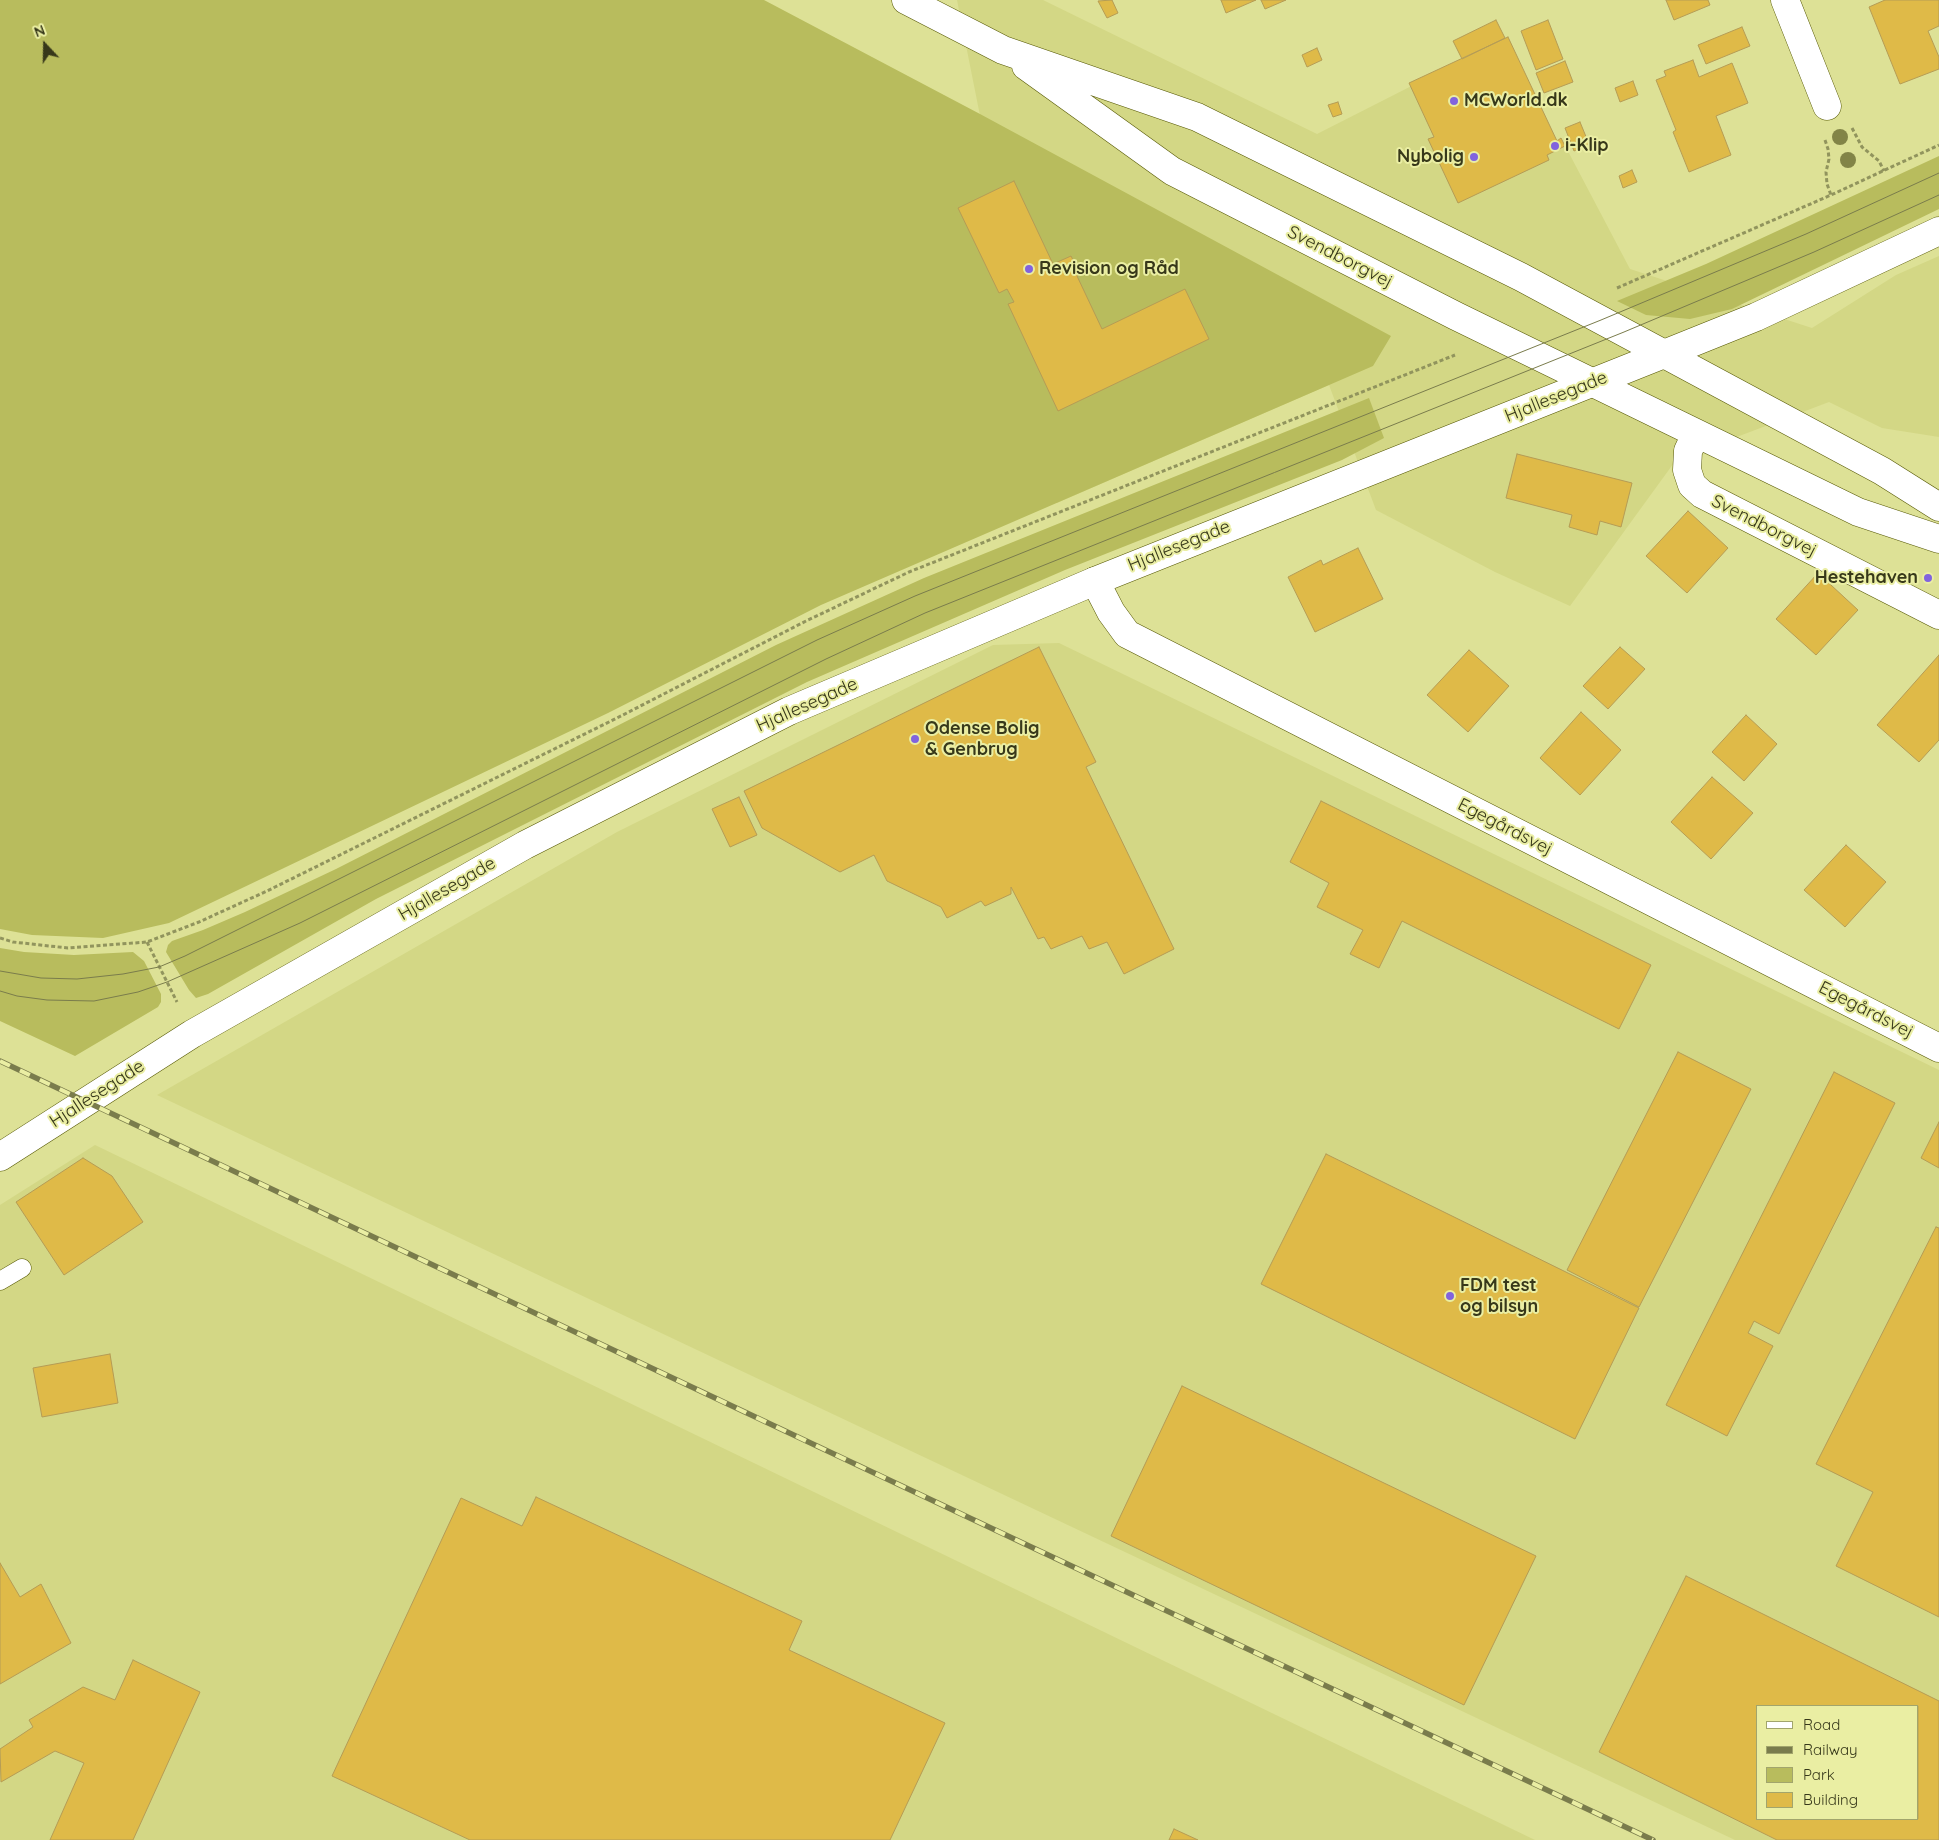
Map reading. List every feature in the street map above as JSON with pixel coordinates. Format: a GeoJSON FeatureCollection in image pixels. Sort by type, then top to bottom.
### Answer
{"type":"FeatureCollection","features":[{"type":"Feature","properties":{"kind":"street","name":"Svendborgvej"},"geometry":{"type":"LineString","coordinates":[[906,0],[1003,50],[1197,117],[1521,277],[1882,471],[1939,507]]}},
{"type":"Feature","properties":{"kind":"street"},"geometry":{"type":"LineString","coordinates":[[1786,0],[1827,106]]}},
{"type":"Feature","properties":{"kind":"street","name":"Svendborgvej"},"geometry":{"type":"LineString","coordinates":[[1003,50],[1172,171],[1498,337],[1858,512],[1939,539]]}},
{"type":"Feature","properties":{"kind":"street"},"geometry":{"type":"LineString","coordinates":[[1664,354],[1756,317],[1939,231]]}},
{"type":"Feature","properties":{"kind":"street","name":"Hjallesegade"},"geometry":{"type":"LineString","coordinates":[[0,1157],[192,1034],[525,845],[789,711],[1095,581],[1323,488],[1664,354]]}},
{"type":"Feature","properties":{"kind":"street","name":"Svendborgvej"},"geometry":{"type":"LineString","coordinates":[[1696,434],[1688,451],[1687,470],[1692,485],[1702,494],[1939,615]]}},
{"type":"Feature","properties":{"kind":"street","name":"Egegårdsvej"},"geometry":{"type":"LineString","coordinates":[[1095,581],[1111,612],[1127,634],[1939,1048]]}},
{"type":"Feature","properties":{"kind":"lane"},"geometry":{"type":"LineString","coordinates":[[0,1281],[22,1268]]}},
{"type":"Feature","properties":{"kind":"path"},"geometry":{"type":"LineString","coordinates":[[1831,195],[1827,184],[1826,172],[1829,159],[1828,149],[1822,130],[1827,106],[1850,122],[1862,147],[1879,161],[1884,171]]}},
{"type":"Feature","properties":{"kind":"path"},"geometry":{"type":"LineString","coordinates":[[1574,306],[1720,244],[1939,145]]}},
{"type":"Feature","properties":{"kind":"path"},"geometry":{"type":"LineString","coordinates":[[0,938],[13,942],[68,948],[147,942],[199,922],[268,891],[806,621],[909,572],[1498,337]]}},
{"type":"Feature","properties":{"kind":"path"},"geometry":{"type":"LineString","coordinates":[[147,942],[192,1034]]}},
{"type":"Feature","properties":{"kind":"shaded area"},"geometry":{"type":"Polygon","coordinates":[[[957,0],[1043,0],[1317,134],[1508,37],[1556,140],[1561,138],[1630,269],[1812,328],[1896,275],[1939,256],[1939,437],[1882,428],[1829,402],[1676,460],[1570,606],[1495,572],[1376,510],[1329,385],[1057,503],[957,0]]]}},
{"type":"Feature","properties":{"kind":"shaded area"},"geometry":{"type":"Polygon","coordinates":[[[1059,643],[1939,1070],[1939,1840],[1735,1840],[157,1095],[617,832],[993,645],[1059,643]]]}},
{"type":"Feature","properties":{"kind":"shaded area"},"geometry":{"type":"Polygon","coordinates":[[[95,1145],[1535,1840],[0,1840],[0,1205],[95,1145]]]}},
{"type":"Feature","properties":{"kind":"green space"},"geometry":{"type":"Polygon","coordinates":[[[0,0],[764,0],[980,114],[1391,336],[1373,366],[821,605],[608,713],[169,923],[103,938],[32,935],[0,929],[0,0]]]}},
{"type":"Feature","properties":{"kind":"green space"},"geometry":{"type":"Polygon","coordinates":[[[1939,156],[1939,209],[1732,309],[1690,319],[1646,315],[1617,301],[1706,264],[1939,156]]]}},
{"type":"Feature","properties":{"kind":"green space"},"geometry":{"type":"Polygon","coordinates":[[[1369,398],[1384,438],[1342,460],[1065,570],[807,682],[376,899],[208,994],[196,998],[166,952],[168,945],[172,941],[245,912],[336,869],[776,645],[924,578],[1369,398]]]}},
{"type":"Feature","properties":{"kind":"green space"},"geometry":{"type":"Polygon","coordinates":[[[0,948],[24,952],[74,955],[133,952],[144,961],[161,994],[161,1002],[158,1007],[75,1056],[0,1021],[0,948]]]}},
{"type":"Feature","properties":{"kind":"building"},"geometry":{"type":"Polygon","coordinates":[[[1112,0],[1118,13],[1107,18],[1098,1],[1112,0]]]}},
{"type":"Feature","properties":{"kind":"building"},"geometry":{"type":"Polygon","coordinates":[[[1221,0],[1256,0],[1226,13],[1221,0]]]}},
{"type":"Feature","properties":{"kind":"building"},"geometry":{"type":"Polygon","coordinates":[[[1261,0],[1286,0],[1265,9],[1261,0]]]}},
{"type":"Feature","properties":{"kind":"building"},"geometry":{"type":"Polygon","coordinates":[[[1666,0],[1708,0],[1710,5],[1674,20],[1666,0]]]}},
{"type":"Feature","properties":{"kind":"building"},"geometry":{"type":"Polygon","coordinates":[[[1885,0],[1939,0],[1939,26],[1928,31],[1939,57],[1939,69],[1900,84],[1869,7],[1885,0]]]}},
{"type":"Feature","properties":{"kind":"building"},"geometry":{"type":"Polygon","coordinates":[[[1496,20],[1505,38],[1462,59],[1453,41],[1496,20]]]}},
{"type":"Feature","properties":{"kind":"building"},"geometry":{"type":"Polygon","coordinates":[[[1548,20],[1563,59],[1536,70],[1521,31],[1548,20]]]}},
{"type":"Feature","properties":{"kind":"building"},"geometry":{"type":"Polygon","coordinates":[[[1742,27],[1750,46],[1706,64],[1698,45],[1742,27]]]}},
{"type":"Feature","properties":{"kind":"building"},"geometry":{"type":"Polygon","coordinates":[[[1508,37],[1557,141],[1561,138],[1565,146],[1547,155],[1549,160],[1458,203],[1428,139],[1434,137],[1409,83],[1508,37]]]}},
{"type":"Feature","properties":{"kind":"building"},"geometry":{"type":"Polygon","coordinates":[[[1317,48],[1322,60],[1307,67],[1302,55],[1317,48]]]}},
{"type":"Feature","properties":{"kind":"building"},"geometry":{"type":"Polygon","coordinates":[[[1693,60],[1699,77],[1732,63],[1748,103],[1716,116],[1731,155],[1689,172],[1673,132],[1676,130],[1656,80],[1666,76],[1664,71],[1693,60]]]}},
{"type":"Feature","properties":{"kind":"building"},"geometry":{"type":"Polygon","coordinates":[[[1565,61],[1573,82],[1544,93],[1536,73],[1565,61]]]}},
{"type":"Feature","properties":{"kind":"building"},"geometry":{"type":"Polygon","coordinates":[[[1633,81],[1638,95],[1620,102],[1615,88],[1633,81]]]}},
{"type":"Feature","properties":{"kind":"building"},"geometry":{"type":"Polygon","coordinates":[[[1338,102],[1342,114],[1333,117],[1328,105],[1338,102]]]}},
{"type":"Feature","properties":{"kind":"building"},"geometry":{"type":"Polygon","coordinates":[[[1580,122],[1589,144],[1574,151],[1565,128],[1580,122]]]}},
{"type":"Feature","properties":{"kind":"building"},"geometry":{"type":"Polygon","coordinates":[[[1632,170],[1637,182],[1623,188],[1619,176],[1632,170]]]}},
{"type":"Feature","properties":{"kind":"building"},"geometry":{"type":"Polygon","coordinates":[[[1014,181],[1053,264],[1071,256],[1080,274],[1077,276],[1102,329],[1185,289],[1209,339],[1058,411],[1008,304],[1014,302],[1007,289],[999,293],[958,208],[1014,181]]]}},
{"type":"Feature","properties":{"kind":"building"},"geometry":{"type":"Polygon","coordinates":[[[1517,454],[1632,483],[1621,527],[1600,521],[1597,535],[1569,527],[1572,515],[1506,498],[1517,454]]]}},
{"type":"Feature","properties":{"kind":"building"},"geometry":{"type":"Polygon","coordinates":[[[1688,511],[1728,548],[1687,593],[1646,556],[1688,511]]]}},
{"type":"Feature","properties":{"kind":"building"},"geometry":{"type":"Polygon","coordinates":[[[1358,548],[1383,599],[1315,632],[1288,577],[1321,560],[1323,565],[1358,548]]]}},
{"type":"Feature","properties":{"kind":"building"},"geometry":{"type":"Polygon","coordinates":[[[1818,573],[1858,610],[1816,655],[1776,619],[1818,573]]]}},
{"type":"Feature","properties":{"kind":"building"},"geometry":{"type":"Polygon","coordinates":[[[1039,647],[1096,762],[1086,767],[1174,949],[1124,974],[1107,942],[1089,949],[1082,936],[1051,949],[1044,937],[1038,939],[1011,887],[1011,894],[985,906],[981,901],[947,918],[941,907],[887,881],[874,855],[840,872],[762,828],[744,791],[1039,647]]]}},
{"type":"Feature","properties":{"kind":"building"},"geometry":{"type":"Polygon","coordinates":[[[1620,647],[1645,669],[1608,709],[1583,686],[1620,647]]]}},
{"type":"Feature","properties":{"kind":"building"},"geometry":{"type":"Polygon","coordinates":[[[1469,650],[1509,686],[1468,732],[1427,695],[1469,650]]]}},
{"type":"Feature","properties":{"kind":"building"},"geometry":{"type":"Polygon","coordinates":[[[1939,655],[1939,740],[1919,762],[1877,725],[1939,655]]]}},
{"type":"Feature","properties":{"kind":"building"},"geometry":{"type":"Polygon","coordinates":[[[1581,712],[1621,750],[1580,795],[1540,758],[1581,712]]]}},
{"type":"Feature","properties":{"kind":"building"},"geometry":{"type":"Polygon","coordinates":[[[1746,715],[1777,744],[1744,781],[1712,752],[1746,715]]]}},
{"type":"Feature","properties":{"kind":"building"},"geometry":{"type":"Polygon","coordinates":[[[1712,777],[1753,813],[1711,859],[1671,822],[1712,777]]]}},
{"type":"Feature","properties":{"kind":"building"},"geometry":{"type":"Polygon","coordinates":[[[739,797],[757,835],[730,847],[712,809],[739,797]]]}},
{"type":"Feature","properties":{"kind":"building"},"geometry":{"type":"Polygon","coordinates":[[[1321,801],[1651,965],[1619,1029],[1402,921],[1379,968],[1350,954],[1363,930],[1317,907],[1329,883],[1290,862],[1321,801]]]}},
{"type":"Feature","properties":{"kind":"building"},"geometry":{"type":"Polygon","coordinates":[[[1846,845],[1886,882],[1845,927],[1804,890],[1846,845]]]}},
{"type":"Feature","properties":{"kind":"building"},"geometry":{"type":"Polygon","coordinates":[[[1678,1052],[1751,1089],[1639,1307],[1567,1270],[1678,1052]]]}},
{"type":"Feature","properties":{"kind":"building"},"geometry":{"type":"Polygon","coordinates":[[[1834,1072],[1895,1103],[1779,1334],[1754,1321],[1748,1333],[1773,1346],[1727,1436],[1666,1405],[1834,1072]]]}},
{"type":"Feature","properties":{"kind":"building"},"geometry":{"type":"Polygon","coordinates":[[[1939,1122],[1939,1168],[1921,1158],[1939,1122]]]}},
{"type":"Feature","properties":{"kind":"building","name":"FDM test og bilsyn"},"geometry":{"type":"Polygon","coordinates":[[[1326,1154],[1639,1308],[1575,1439],[1261,1284],[1326,1154]]]}},
{"type":"Feature","properties":{"kind":"building"},"geometry":{"type":"Polygon","coordinates":[[[83,1158],[112,1176],[143,1222],[64,1275],[16,1202],[83,1158]]]}},
{"type":"Feature","properties":{"kind":"building"},"geometry":{"type":"Polygon","coordinates":[[[1936,1227],[1939,1228],[1939,1617],[1836,1566],[1873,1492],[1816,1464],[1936,1227]]]}},
{"type":"Feature","properties":{"kind":"building"},"geometry":{"type":"Polygon","coordinates":[[[110,1354],[118,1403],[42,1417],[33,1368],[110,1354]]]}},
{"type":"Feature","properties":{"kind":"building"},"geometry":{"type":"Polygon","coordinates":[[[1182,1386],[1536,1556],[1464,1705],[1111,1536],[1182,1386]]]}},
{"type":"Feature","properties":{"kind":"building"},"geometry":{"type":"Polygon","coordinates":[[[536,1497],[802,1621],[789,1650],[945,1723],[890,1840],[470,1840],[332,1776],[461,1498],[522,1526],[536,1497]]]}},
{"type":"Feature","properties":{"kind":"building"},"geometry":{"type":"Polygon","coordinates":[[[0,1563],[20,1597],[41,1584],[71,1643],[0,1684],[0,1563]]]}},
{"type":"Feature","properties":{"kind":"building"},"geometry":{"type":"Polygon","coordinates":[[[1686,1576],[1939,1701],[1939,1840],[1777,1840],[1599,1752],[1686,1576]]]}},
{"type":"Feature","properties":{"kind":"building"},"geometry":{"type":"Polygon","coordinates":[[[133,1660],[200,1692],[133,1840],[50,1840],[84,1763],[55,1751],[1,1782],[0,1749],[33,1727],[29,1720],[83,1687],[115,1700],[133,1660]]]}},
{"type":"Feature","properties":{"kind":"building"},"geometry":{"type":"Polygon","coordinates":[[[1174,1829],[1198,1840],[1169,1840],[1174,1829]]]}},
{"type":"Feature","properties":{"kind":"tram line"},"geometry":{"type":"LineString","coordinates":[[0,971],[41,978],[77,979],[123,974],[159,967],[185,956],[817,640],[915,596],[1601,320],[1806,234],[1939,173]]}},
{"type":"Feature","properties":{"kind":"tram line"},"geometry":{"type":"LineString","coordinates":[[0,991],[17,996],[47,1000],[94,1001],[138,992],[167,982],[300,923],[826,659],[925,613],[1624,332],[1814,252],[1939,195]]}},
{"type":"Feature","properties":{"kind":"railway"},"geometry":{"type":"LineString","coordinates":[[0,1061],[1653,1840]]}},
{"type":"Feature","properties":{"kind":"place","name":"MCWorld.dk"},"geometry":{"type":"Point","coordinates":[1454,101]}},
{"type":"Feature","properties":{"kind":"place","name":"i-Klip"},"geometry":{"type":"Point","coordinates":[1555,146]}},
{"type":"Feature","properties":{"kind":"place","name":"Nybolig"},"geometry":{"type":"Point","coordinates":[1474,157]}},
{"type":"Feature","properties":{"kind":"place","name":"Revision og Råd"},"geometry":{"type":"Point","coordinates":[1029,269]}},
{"type":"Feature","properties":{"kind":"place","name":"Hestehaven"},"geometry":{"type":"Point","coordinates":[1928,578]}},
{"type":"Feature","properties":{"kind":"place","name":"Odense Bolig & Genbrug"},"geometry":{"type":"Point","coordinates":[915,739]}},
{"type":"Feature","properties":{"kind":"place","name":"FDM test og bilsyn"},"geometry":{"type":"Point","coordinates":[1450,1296]}}]}
